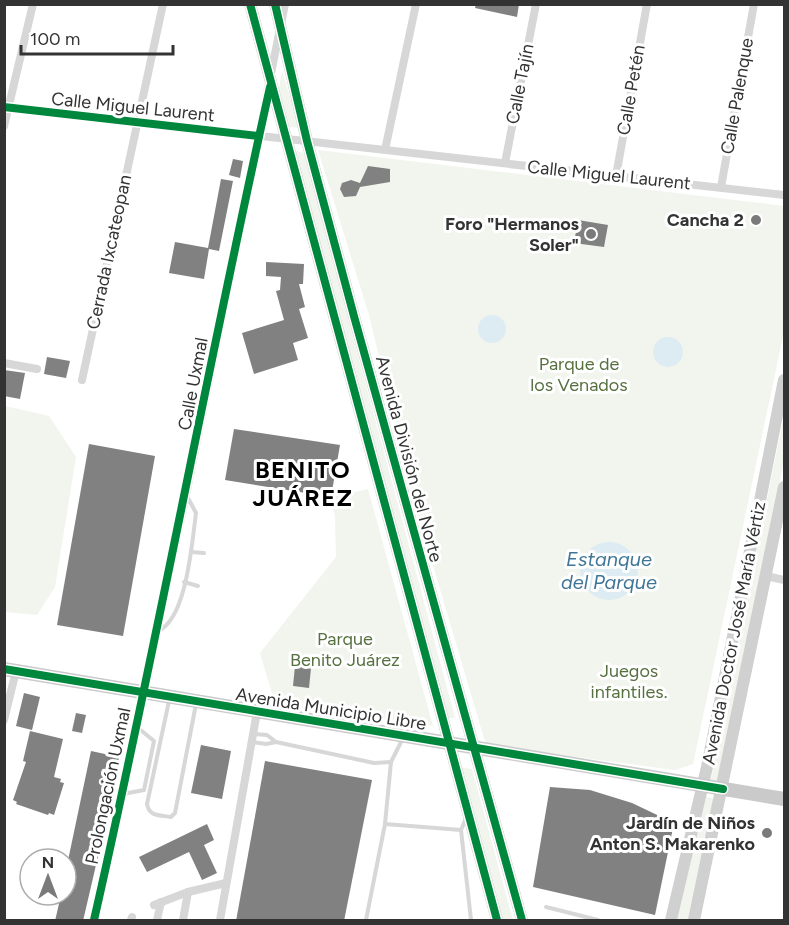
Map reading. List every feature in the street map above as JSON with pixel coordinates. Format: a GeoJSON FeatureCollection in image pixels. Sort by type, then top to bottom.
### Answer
{"type":"FeatureCollection","features":[{"type":"Feature","properties":{"kind":"main road","name":"Avenida División del Norte"},"geometry":{"type":"LineString","coordinates":[[250,4],[497,921]]}},
{"type":"Feature","properties":{"kind":"main road","name":"Avenida División del Norte"},"geometry":{"type":"LineString","coordinates":[[275,4],[307,141],[522,921]]}},
{"type":"Feature","properties":{"kind":"main road","name":"Avenida Doctor José María Vértiz"},"geometry":{"type":"LineString","coordinates":[[670,921],[702,786],[784,380]]}},
{"type":"Feature","properties":{"kind":"main road","name":"Avenida Doctor José María Vértiz"},"geometry":{"type":"LineString","coordinates":[[694,921],[784,487]]}},
{"type":"Feature","properties":{"kind":"main road","name":"Avenida Municipio Libre"},"geometry":{"type":"LineString","coordinates":[[10,670],[784,799]]}},
{"type":"Feature","properties":{"kind":"street"},"geometry":{"type":"LineString","coordinates":[[4,126],[33,4]]}},
{"type":"Feature","properties":{"kind":"street","name":"Cerrada Ixcateopan"},"geometry":{"type":"LineString","coordinates":[[82,380],[163,4]]}},
{"type":"Feature","properties":{"kind":"street","name":"Calle Uxmal"},"geometry":{"type":"LineString","coordinates":[[142,692],[186,495],[285,4]]}},
{"type":"Feature","properties":{"kind":"street"},"geometry":{"type":"LineString","coordinates":[[385,150],[416,4]]}},
{"type":"Feature","properties":{"kind":"street","name":"Calle Tajín"},"geometry":{"type":"LineString","coordinates":[[505,163],[536,4]]}},
{"type":"Feature","properties":{"kind":"street","name":"Calle Petén"},"geometry":{"type":"LineString","coordinates":[[616,176],[647,4]]}},
{"type":"Feature","properties":{"kind":"street","name":"Calle Palenque"},"geometry":{"type":"LineString","coordinates":[[721,188],[754,4]]}},
{"type":"Feature","properties":{"kind":"street","name":"Calle Miguel Laurent"},"geometry":{"type":"LineString","coordinates":[[7,107],[784,195]]}},
{"type":"Feature","properties":{"kind":"street"},"geometry":{"type":"LineString","coordinates":[[4,363],[37,369]]}},
{"type":"Feature","properties":{"kind":"street"},"geometry":{"type":"LineString","coordinates":[[766,576],[784,580]]}},
{"type":"Feature","properties":{"kind":"street"},"geometry":{"type":"LineString","coordinates":[[4,720],[10,670]]}},
{"type":"Feature","properties":{"kind":"street","name":"Prolongación Uxmal"},"geometry":{"type":"LineString","coordinates":[[94,921],[123,794],[142,692]]}},
{"type":"Feature","properties":{"kind":"street"},"geometry":{"type":"LineString","coordinates":[[220,921],[257,712]]}},
{"type":"Feature","properties":{"kind":"street"},"geometry":{"type":"LineString","coordinates":[[157,921],[157,903],[188,892],[226,883]]}},
{"type":"Feature","properties":{"kind":"street"},"geometry":{"type":"LineString","coordinates":[[183,921],[188,892]]}},
{"type":"Feature","properties":{"kind":"lane"},"geometry":{"type":"LineString","coordinates":[[154,632],[168,625],[175,614],[184,582],[196,513],[186,495]]}},
{"type":"Feature","properties":{"kind":"lane"},"geometry":{"type":"LineString","coordinates":[[191,552],[204,553]]}},
{"type":"Feature","properties":{"kind":"lane"},"geometry":{"type":"LineString","coordinates":[[184,582],[198,586]]}},
{"type":"Feature","properties":{"kind":"lane"},"geometry":{"type":"LineString","coordinates":[[147,791],[170,697]]}},
{"type":"Feature","properties":{"kind":"lane"},"geometry":{"type":"LineString","coordinates":[[154,741],[147,791],[148,810],[154,814],[173,816],[196,702]]}},
{"type":"Feature","properties":{"kind":"lane"},"geometry":{"type":"LineString","coordinates":[[137,727],[154,741]]}},
{"type":"Feature","properties":{"kind":"lane"},"geometry":{"type":"LineString","coordinates":[[252,738],[267,735],[276,742]]}},
{"type":"Feature","properties":{"kind":"lane"},"geometry":{"type":"LineString","coordinates":[[366,921],[385,824],[391,762],[403,737]]}},
{"type":"Feature","properties":{"kind":"lane"},"geometry":{"type":"LineString","coordinates":[[252,738],[266,744],[276,742],[374,763],[391,762]]}},
{"type":"Feature","properties":{"kind":"lane"},"geometry":{"type":"LineString","coordinates":[[154,741],[161,739]]}},
{"type":"Feature","properties":{"kind":"lane"},"geometry":{"type":"LineString","coordinates":[[123,794],[147,791]]}},
{"type":"Feature","properties":{"kind":"lane"},"geometry":{"type":"LineString","coordinates":[[468,815],[461,830],[472,920]]}},
{"type":"Feature","properties":{"kind":"lane"},"geometry":{"type":"LineString","coordinates":[[385,824],[461,830]]}},
{"type":"Feature","properties":{"kind":"lane"},"geometry":{"type":"LineString","coordinates":[[546,907],[598,921]]}},
{"type":"Feature","properties":{"kind":"green space"},"geometry":{"type":"Polygon","coordinates":[[[282,71],[300,128],[289,127],[279,88],[282,71]]]}},
{"type":"Feature","properties":{"kind":"green space"},"geometry":{"type":"Polygon","coordinates":[[[294,150],[304,153],[455,718],[448,718],[294,150]]]}},
{"type":"Feature","properties":{"kind":"green space","name":"Parque de los Venados"},"geometry":{"type":"Polygon","coordinates":[[[318,150],[784,206],[784,331],[693,764],[675,770],[486,745],[412,494],[369,315],[318,150]]]}},
{"type":"Feature","properties":{"kind":"green space"},"geometry":{"type":"Polygon","coordinates":[[[5,406],[49,416],[76,457],[55,587],[37,615],[5,612],[5,406]]]}},
{"type":"Feature","properties":{"kind":"green space"},"geometry":{"type":"Polygon","coordinates":[[[784,415],[784,461],[718,781],[711,780],[784,415]]]}},
{"type":"Feature","properties":{"kind":"green space","name":"Parque Benito Juárez"},"geometry":{"type":"Polygon","coordinates":[[[368,489],[433,726],[275,704],[260,653],[336,557],[335,517],[331,497],[368,489]]]}},
{"type":"Feature","properties":{"kind":"green space"},"geometry":{"type":"Polygon","coordinates":[[[459,767],[472,769],[513,920],[501,920],[459,767]]]}},
{"type":"Feature","properties":{"kind":"green space"},"geometry":{"type":"Polygon","coordinates":[[[706,797],[716,799],[688,920],[677,920],[706,797]]]}},
{"type":"Feature","properties":{"kind":"water"},"geometry":{"type":"Polygon","coordinates":[[[492,315],[502,319],[506,329],[502,339],[492,343],[482,339],[478,329],[482,319],[492,315]]]}},
{"type":"Feature","properties":{"kind":"water"},"geometry":{"type":"Polygon","coordinates":[[[668,337],[679,341],[683,352],[679,363],[668,367],[657,363],[653,352],[657,341],[668,337]]]}},
{"type":"Feature","properties":{"kind":"water","name":"Estanque del Parque"},"geometry":{"type":"Polygon","coordinates":[[[603,542],[615,542],[630,550],[638,565],[638,577],[630,592],[615,600],[603,600],[588,592],[580,577],[580,565],[588,550],[603,542]]]}},
{"type":"Feature","properties":{"kind":"building"},"geometry":{"type":"Polygon","coordinates":[[[476,4],[519,4],[517,17],[475,8],[476,4]]]}},
{"type":"Feature","properties":{"kind":"building"},"geometry":{"type":"Polygon","coordinates":[[[233,159],[243,161],[240,178],[229,175],[233,159]]]}},
{"type":"Feature","properties":{"kind":"building"},"geometry":{"type":"Polygon","coordinates":[[[368,166],[390,169],[390,182],[360,187],[356,196],[344,197],[340,189],[342,183],[351,180],[360,183],[368,166]]]}},
{"type":"Feature","properties":{"kind":"building"},"geometry":{"type":"Polygon","coordinates":[[[221,179],[233,181],[219,251],[209,249],[204,279],[169,273],[175,242],[208,248],[221,179]]]}},
{"type":"Feature","properties":{"kind":"building","name":"Foro \"Hermanos Soler\""},"geometry":{"type":"Polygon","coordinates":[[[578,220],[608,225],[604,247],[574,243],[578,220]]]}},
{"type":"Feature","properties":{"kind":"building"},"geometry":{"type":"Polygon","coordinates":[[[266,262],[304,264],[303,284],[299,284],[305,307],[299,309],[308,338],[293,343],[298,360],[254,374],[242,333],[284,320],[276,291],[280,290],[281,277],[266,276],[266,262]]]}},
{"type":"Feature","properties":{"kind":"building"},"geometry":{"type":"Polygon","coordinates":[[[47,357],[70,361],[66,378],[44,374],[47,357]]]}},
{"type":"Feature","properties":{"kind":"building"},"geometry":{"type":"Polygon","coordinates":[[[4,370],[25,373],[20,399],[4,396],[4,370]]]}},
{"type":"Feature","properties":{"kind":"building"},"geometry":{"type":"Polygon","coordinates":[[[234,429],[340,445],[331,497],[225,480],[234,429]]]}},
{"type":"Feature","properties":{"kind":"building"},"geometry":{"type":"Polygon","coordinates":[[[89,444],[155,456],[123,636],[57,625],[89,444]]]}},
{"type":"Feature","properties":{"kind":"building"},"geometry":{"type":"Polygon","coordinates":[[[296,656],[312,658],[309,688],[293,686],[296,656]]]}},
{"type":"Feature","properties":{"kind":"building"},"geometry":{"type":"Polygon","coordinates":[[[24,693],[40,697],[32,730],[16,726],[24,693]]]}},
{"type":"Feature","properties":{"kind":"building"},"geometry":{"type":"Polygon","coordinates":[[[76,713],[86,715],[82,733],[72,731],[76,713]]]}},
{"type":"Feature","properties":{"kind":"building"},"geometry":{"type":"Polygon","coordinates":[[[30,731],[63,739],[54,777],[61,779],[60,782],[64,783],[54,815],[16,804],[17,802],[13,800],[26,762],[23,761],[30,731]]]}},
{"type":"Feature","properties":{"kind":"building"},"geometry":{"type":"Polygon","coordinates":[[[201,745],[231,751],[222,799],[191,793],[201,745]]]}},
{"type":"Feature","properties":{"kind":"building"},"geometry":{"type":"Polygon","coordinates":[[[91,751],[119,757],[83,921],[55,921],[58,907],[78,907],[78,847],[71,847],[91,751]]]}},
{"type":"Feature","properties":{"kind":"building"},"geometry":{"type":"Polygon","coordinates":[[[265,761],[372,780],[344,921],[236,921],[265,761]]]}},
{"type":"Feature","properties":{"kind":"building"},"geometry":{"type":"Polygon","coordinates":[[[550,787],[590,790],[632,803],[674,823],[655,915],[533,887],[550,787]]]}},
{"type":"Feature","properties":{"kind":"building"},"geometry":{"type":"Polygon","coordinates":[[[207,824],[214,840],[204,845],[217,873],[202,880],[189,852],[147,872],[139,857],[207,824]]]}},
{"type":"Feature","properties":{"kind":"cycle path"},"geometry":{"type":"LineString","coordinates":[[250,4],[497,920]]}},
{"type":"Feature","properties":{"kind":"cycle path"},"geometry":{"type":"LineString","coordinates":[[275,4],[307,141],[355,320],[522,920]]}},
{"type":"Feature","properties":{"kind":"cycle path"},"geometry":{"type":"LineString","coordinates":[[94,920],[270,87]]}},
{"type":"Feature","properties":{"kind":"cycle path"},"geometry":{"type":"LineString","coordinates":[[4,107],[259,136]]}},
{"type":"Feature","properties":{"kind":"cycle path"},"geometry":{"type":"LineString","coordinates":[[4,669],[723,789]]}},
{"type":"Feature","properties":{"kind":"place","name":"Cancha 2"},"geometry":{"type":"Point","coordinates":[756,220]}},
{"type":"Feature","properties":{"kind":"place","name":"Foro \"Hermanos Soler\""},"geometry":{"type":"Point","coordinates":[591,234]}},
{"type":"Feature","properties":{"kind":"place","name":"Jardín de Niños Anton S. Makarenko"},"geometry":{"type":"Point","coordinates":[767,833]}},
{"type":"Feature","properties":{"kind":"district","name":"BENITO JUÁREZ"},"geometry":{"type":"Point","coordinates":[303,484]}},
{"type":"Feature","properties":{"kind":"park label","name":"Juegos infantiles."},"geometry":{"type":"Point","coordinates":[629,681]}}]}
